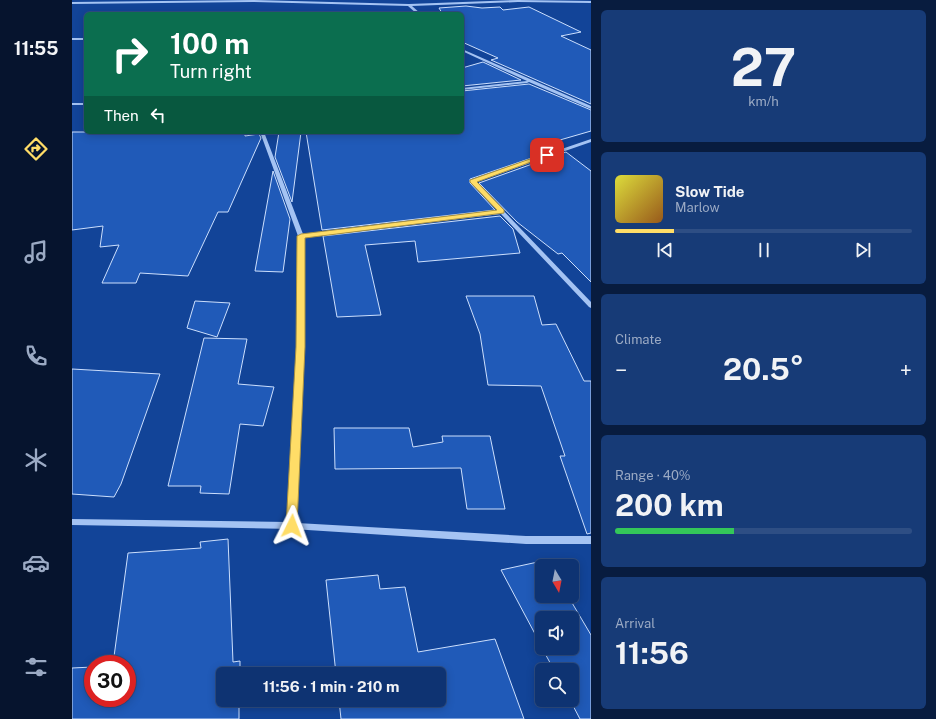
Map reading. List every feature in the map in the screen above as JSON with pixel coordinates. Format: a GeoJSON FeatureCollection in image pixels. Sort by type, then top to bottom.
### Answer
{"type":"FeatureCollection","features":[{"type":"Feature","properties":{"kind":"street"},"geometry":{"type":"LineString","coordinates":[[369,4],[372,0]]}},
{"type":"Feature","properties":{"kind":"street"},"geometry":{"type":"LineString","coordinates":[[72,3],[253,1],[409,5],[518,1],[591,2]]}},
{"type":"Feature","properties":{"kind":"street"},"geometry":{"type":"LineString","coordinates":[[409,5],[417,12]]}},
{"type":"Feature","properties":{"kind":"street"},"geometry":{"type":"LineString","coordinates":[[72,39],[84,39]]}},
{"type":"Feature","properties":{"kind":"street"},"geometry":{"type":"LineString","coordinates":[[464,51],[528,82],[591,108]]}},
{"type":"Feature","properties":{"kind":"street"},"geometry":{"type":"LineString","coordinates":[[464,89],[528,82]]}},
{"type":"Feature","properties":{"kind":"street"},"geometry":{"type":"LineString","coordinates":[[72,104],[84,104]]}},
{"type":"Feature","properties":{"kind":"street"},"geometry":{"type":"LineString","coordinates":[[263,134],[301,236],[301,347],[292,526]]}},
{"type":"Feature","properties":{"kind":"street"},"geometry":{"type":"LineString","coordinates":[[591,140],[473,181],[591,306]]}},
{"type":"Feature","properties":{"kind":"street"},"geometry":{"type":"LineString","coordinates":[[301,236],[502,212]]}},
{"type":"Feature","properties":{"kind":"street"},"geometry":{"type":"LineString","coordinates":[[72,522],[292,526],[526,540],[591,540]]}},
{"type":"Feature","properties":{"kind":"building"},"geometry":{"type":"Polygon","coordinates":[[[466,6],[482,8],[500,7],[503,10],[529,7],[581,32],[561,36],[591,50],[591,104],[491,60],[498,58],[464,43],[464,12],[441,12],[439,8],[466,6]]]}},
{"type":"Feature","properties":{"kind":"building"},"geometry":{"type":"Polygon","coordinates":[[[483,62],[521,80],[464,86],[464,67],[483,62]]]}},
{"type":"Feature","properties":{"kind":"building"},"geometry":{"type":"Polygon","coordinates":[[[529,84],[591,110],[591,131],[553,142],[561,148],[470,179],[470,183],[495,210],[322,230],[306,134],[464,134],[464,91],[529,84]]]}},
{"type":"Feature","properties":{"kind":"building"},"geometry":{"type":"Polygon","coordinates":[[[72,132],[84,132],[84,134],[245,134],[245,136],[259,134],[261,138],[228,212],[218,212],[188,276],[140,273],[136,283],[102,283],[119,245],[100,247],[103,226],[72,230],[72,132]]]}},
{"type":"Feature","properties":{"kind":"building"},"geometry":{"type":"Polygon","coordinates":[[[279,134],[301,134],[292,202],[275,157],[279,134]]]}},
{"type":"Feature","properties":{"kind":"building"},"geometry":{"type":"Polygon","coordinates":[[[566,152],[591,171],[591,282],[562,253],[558,254],[517,222],[479,183],[566,152]]]}},
{"type":"Feature","properties":{"kind":"building"},"geometry":{"type":"Polygon","coordinates":[[[273,171],[290,219],[283,272],[255,271],[273,171]]]}},
{"type":"Feature","properties":{"kind":"building"},"geometry":{"type":"Polygon","coordinates":[[[500,216],[513,229],[520,253],[418,262],[415,241],[365,245],[381,315],[337,317],[323,236],[500,216]]]}},
{"type":"Feature","properties":{"kind":"building"},"geometry":{"type":"Polygon","coordinates":[[[466,296],[534,296],[542,325],[556,324],[584,381],[591,381],[591,533],[587,534],[560,456],[565,456],[541,386],[488,385],[480,334],[466,296]]]}},
{"type":"Feature","properties":{"kind":"building"},"geometry":{"type":"Polygon","coordinates":[[[195,301],[230,303],[217,337],[187,328],[195,301]]]}},
{"type":"Feature","properties":{"kind":"building"},"geometry":{"type":"Polygon","coordinates":[[[204,338],[247,339],[238,384],[274,387],[263,426],[240,424],[229,494],[200,493],[201,486],[168,486],[204,338]]]}},
{"type":"Feature","properties":{"kind":"building"},"geometry":{"type":"Polygon","coordinates":[[[72,369],[160,374],[121,484],[114,497],[72,494],[72,369]]]}},
{"type":"Feature","properties":{"kind":"building"},"geometry":{"type":"Polygon","coordinates":[[[334,428],[409,428],[413,447],[443,442],[442,436],[490,436],[505,509],[467,509],[461,468],[335,469],[334,428]]]}},
{"type":"Feature","properties":{"kind":"building"},"geometry":{"type":"Polygon","coordinates":[[[228,539],[233,662],[240,661],[240,667],[216,667],[216,707],[239,707],[239,719],[72,719],[72,668],[84,667],[84,707],[136,707],[136,655],[114,655],[128,553],[201,548],[200,542],[228,539]]]}},
{"type":"Feature","properties":{"kind":"building"},"geometry":{"type":"Polygon","coordinates":[[[535,563],[535,603],[572,603],[577,611],[535,611],[535,634],[501,570],[535,563]]]}},
{"type":"Feature","properties":{"kind":"building"},"geometry":{"type":"Polygon","coordinates":[[[378,575],[380,589],[405,587],[418,652],[495,639],[524,719],[341,719],[340,707],[446,707],[446,667],[335,667],[326,580],[378,575]]]}},
{"type":"Feature","properties":{"kind":"building"},"geometry":{"type":"Polygon","coordinates":[[[579,615],[591,635],[591,719],[580,719],[574,707],[579,707],[579,663],[550,663],[546,655],[579,655],[579,615]]]}},
{"type":"Feature","properties":{"kind":"route"},"geometry":{"type":"LineString","coordinates":[[292,526],[301,347],[301,236],[502,212],[473,181],[547,155]]}}]}
